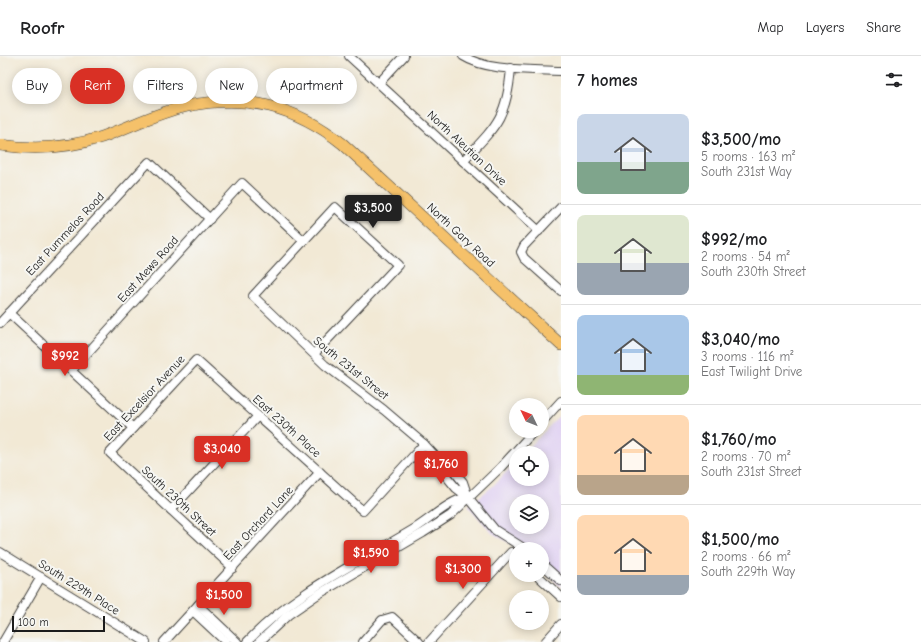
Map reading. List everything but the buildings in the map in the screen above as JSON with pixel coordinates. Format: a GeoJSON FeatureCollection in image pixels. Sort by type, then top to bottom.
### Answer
{"type":"FeatureCollection","features":[{"type":"Feature","properties":{"kind":"main road","name":"North Gary Road"},"geometry":{"type":"LineString","coordinates":[[0,145],[28,148],[81,143],[187,106],[242,101],[263,103],[278,108],[305,119],[326,131],[343,144],[561,345]]}},
{"type":"Feature","properties":{"kind":"street","name":"North Aleutian Drive"},"geometry":{"type":"LineString","coordinates":[[350,56],[539,231]]}},
{"type":"Feature","properties":{"kind":"street"},"geometry":{"type":"LineString","coordinates":[[379,83],[404,56]]}},
{"type":"Feature","properties":{"kind":"street"},"geometry":{"type":"LineString","coordinates":[[463,56],[470,61],[486,65],[561,71]]}},
{"type":"Feature","properties":{"kind":"street"},"geometry":{"type":"LineString","coordinates":[[463,161],[496,125],[506,102],[511,68]]}},
{"type":"Feature","properties":{"kind":"street","name":"East Pummelos Road"},"geometry":{"type":"LineString","coordinates":[[0,323],[149,162],[210,219]]}},
{"type":"Feature","properties":{"kind":"street","name":"East Mews Road"},"geometry":{"type":"LineString","coordinates":[[72,370],[242,184],[304,241]]}},
{"type":"Feature","properties":{"kind":"street"},"geometry":{"type":"LineString","coordinates":[[304,241],[335,207],[398,265],[314,354]]}},
{"type":"Feature","properties":{"kind":"street"},"geometry":{"type":"LineString","coordinates":[[561,208],[524,246],[521,252],[524,258],[561,291]]}},
{"type":"Feature","properties":{"kind":"street","name":"South 231st Street"},"geometry":{"type":"LineString","coordinates":[[304,241],[253,296],[314,354],[424,444],[436,457],[438,466],[456,488],[468,497],[495,530],[514,542]]}},
{"type":"Feature","properties":{"kind":"street"},"geometry":{"type":"LineString","coordinates":[[9,313],[133,428]]}},
{"type":"Feature","properties":{"kind":"street","name":"East 230th Place"},"geometry":{"type":"LineString","coordinates":[[196,360],[363,511],[424,444]]}},
{"type":"Feature","properties":{"kind":"street","name":"East Excelsior Avenue"},"geometry":{"type":"LineString","coordinates":[[110,453],[196,360]]}},
{"type":"Feature","properties":{"kind":"street"},"geometry":{"type":"LineString","coordinates":[[549,414],[561,401]]}},
{"type":"Feature","properties":{"kind":"street"},"geometry":{"type":"LineString","coordinates":[[171,510],[258,416]]}},
{"type":"Feature","properties":{"kind":"street"},"geometry":{"type":"LineString","coordinates":[[259,642],[301,606],[343,579],[451,515],[464,504],[468,497],[501,466],[527,438]]}},
{"type":"Feature","properties":{"kind":"street","name":"South 230th Street"},"geometry":{"type":"LineString","coordinates":[[110,453],[233,568]]}},
{"type":"Feature","properties":{"kind":"street","name":"East Orchard Lane"},"geometry":{"type":"LineString","coordinates":[[164,642],[320,472]]}},
{"type":"Feature","properties":{"kind":"street"},"geometry":{"type":"LineString","coordinates":[[247,642],[276,614],[320,582],[413,529],[457,499],[468,497]]}},
{"type":"Feature","properties":{"kind":"street","name":"South 229th Place"},"geometry":{"type":"LineString","coordinates":[[0,552],[146,642]]}},
{"type":"Feature","properties":{"kind":"street"},"geometry":{"type":"LineString","coordinates":[[429,642],[509,559]]}},
{"type":"Feature","properties":{"kind":"street"},"geometry":{"type":"LineString","coordinates":[[549,570],[561,581]]}},
{"type":"Feature","properties":{"kind":"street"},"geometry":{"type":"LineString","coordinates":[[3,642],[41,577]]}},
{"type":"Feature","properties":{"kind":"street"},"geometry":{"type":"LineString","coordinates":[[545,582],[561,597]]}},
{"type":"Feature","properties":{"kind":"street"},"geometry":{"type":"LineString","coordinates":[[196,608],[226,642]]}},
{"type":"Feature","properties":{"kind":"street"},"geometry":{"type":"LineString","coordinates":[[196,608],[237,642]]}},
{"type":"Feature","properties":{"kind":"street"},"geometry":{"type":"LineString","coordinates":[[363,642],[382,620],[392,617],[419,642]]}},
{"type":"Feature","properties":{"kind":"street"},"geometry":{"type":"LineString","coordinates":[[545,642],[561,624]]}},
{"type":"Feature","properties":{"kind":"shaded area"},"geometry":{"type":"Polygon","coordinates":[[[561,414],[561,587],[549,576],[549,542],[509,543],[492,533],[468,506],[493,486],[509,469],[509,486],[549,486],[549,446],[531,446],[538,438],[549,438],[549,427],[561,414]]]}}]}
